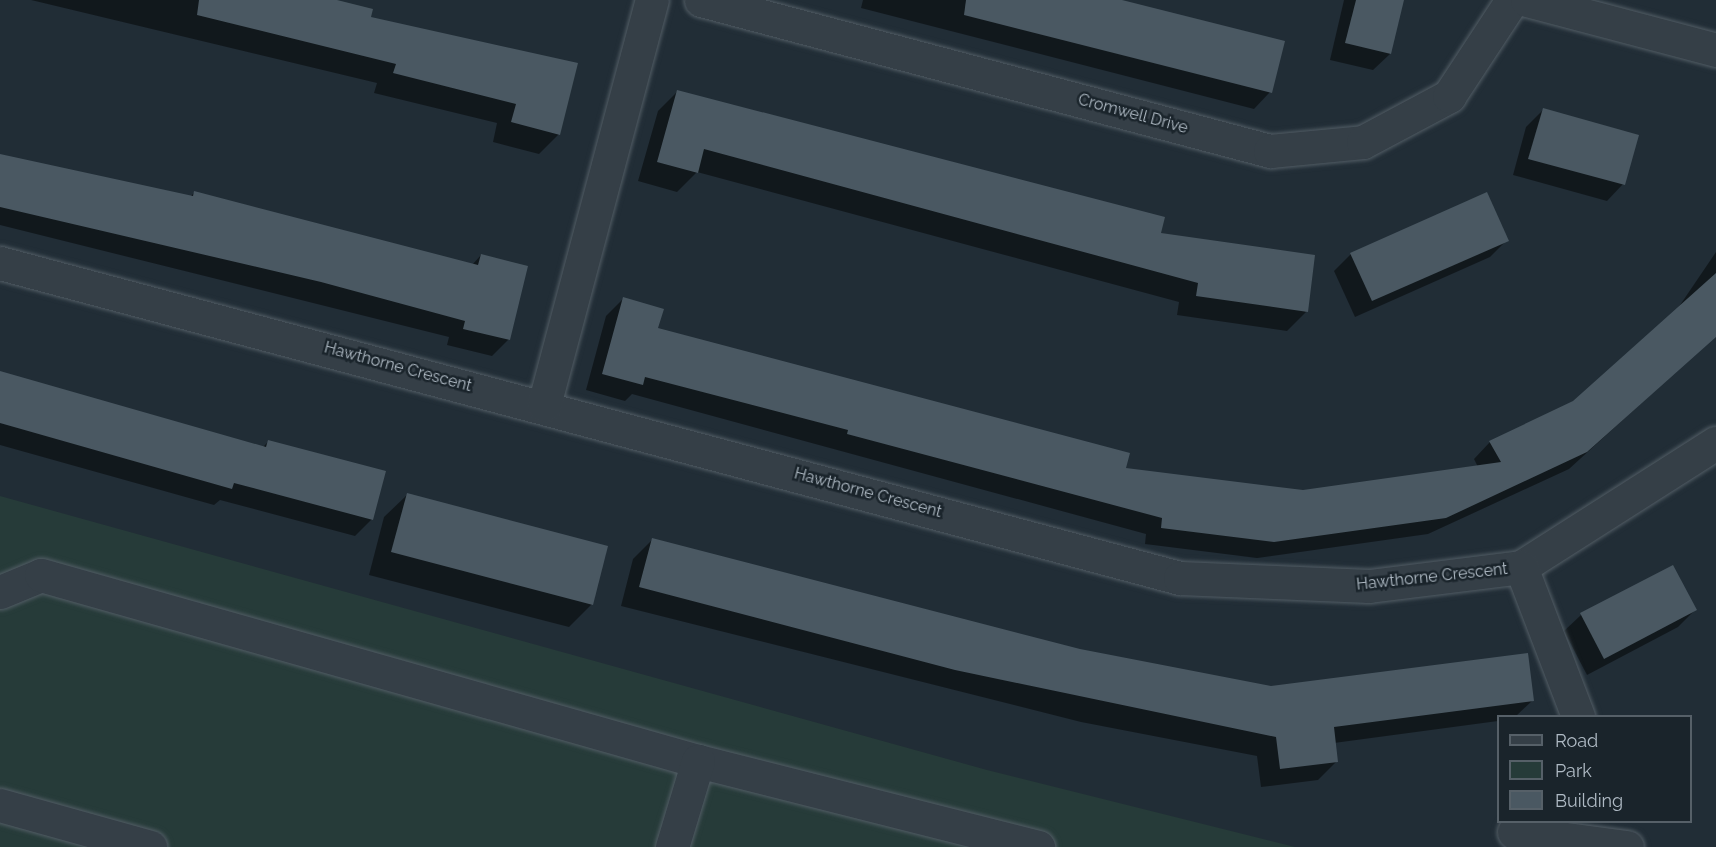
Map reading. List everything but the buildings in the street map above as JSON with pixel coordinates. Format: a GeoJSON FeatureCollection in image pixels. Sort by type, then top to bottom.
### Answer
{"type":"FeatureCollection","features":[{"type":"Feature","properties":{"kind":"street"},"geometry":{"type":"LineString","coordinates":[[544,405],[652,0]]}},
{"type":"Feature","properties":{"kind":"street","name":"Cromwell Drive"},"geometry":{"type":"LineString","coordinates":[[701,0],[1270,151],[1363,142],[1449,96],[1512,0]]}},
{"type":"Feature","properties":{"kind":"street"},"geometry":{"type":"LineString","coordinates":[[1527,0],[1716,50]]}},
{"type":"Feature","properties":{"kind":"street","name":"Hawthorne Crescent"},"geometry":{"type":"LineString","coordinates":[[0,264],[544,405],[1180,578],[1369,586],[1521,567],[1716,443]]}},
{"type":"Feature","properties":{"kind":"street"},"geometry":{"type":"LineString","coordinates":[[1521,567],[1577,715]]}},
{"type":"Feature","properties":{"kind":"street"},"geometry":{"type":"LineString","coordinates":[[0,592],[41,575],[698,761],[1038,847]]}},
{"type":"Feature","properties":{"kind":"street"},"geometry":{"type":"LineString","coordinates":[[672,847],[698,761]]}},
{"type":"Feature","properties":{"kind":"street"},"geometry":{"type":"LineString","coordinates":[[0,805],[150,847]]}},
{"type":"Feature","properties":{"kind":"street"},"geometry":{"type":"LineString","coordinates":[[1514,832],[1623,838]]}},
{"type":"Feature","properties":{"kind":"green space"},"geometry":{"type":"Polygon","coordinates":[[[0,496],[987,770],[1295,847],[0,847],[0,496]]]}}]}
